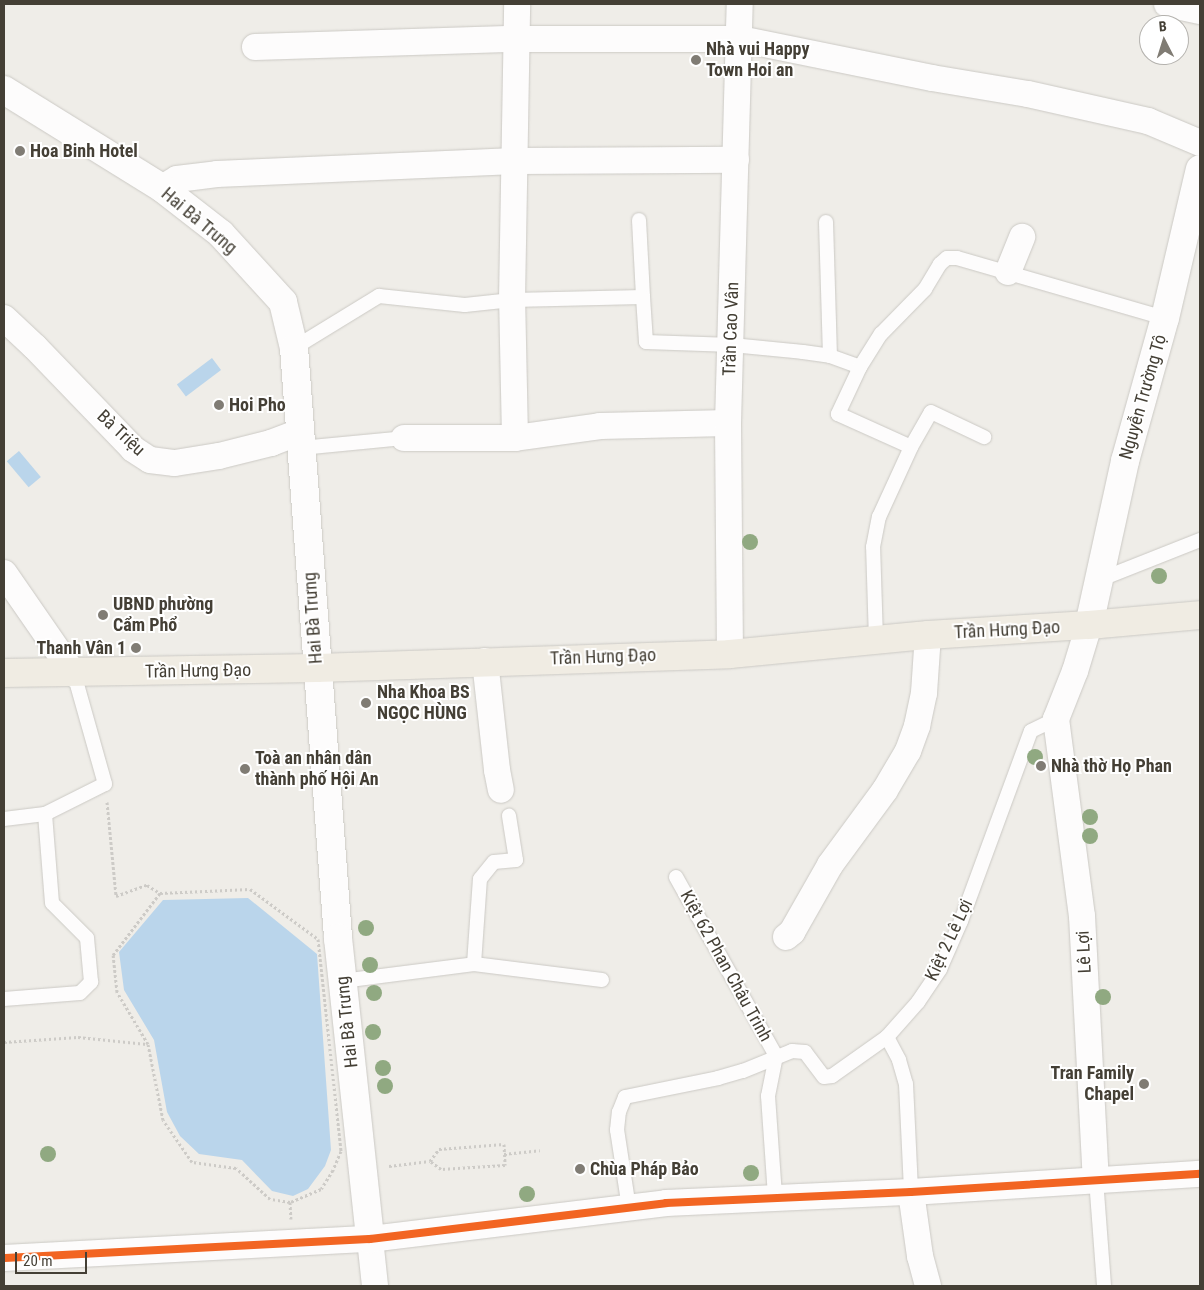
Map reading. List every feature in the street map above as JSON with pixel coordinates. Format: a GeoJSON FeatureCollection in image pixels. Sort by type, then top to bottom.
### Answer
{"type":"FeatureCollection","features":[{"type":"Feature","properties":{"kind":"main road","name":"Trần Hưng Đạo"},"geometry":{"type":"LineString","coordinates":[[4,673],[74,674],[317,668],[485,660],[730,654],[928,635],[1089,625],[1200,615]]}},
{"type":"Feature","properties":{"kind":"street"},"geometry":{"type":"LineString","coordinates":[[515,438],[512,300],[517,4]]}},
{"type":"Feature","properties":{"kind":"street","name":"Trần Cao Vân"},"geometry":{"type":"LineString","coordinates":[[730,654],[728,423],[732,345],[740,4]]}},
{"type":"Feature","properties":{"kind":"street"},"geometry":{"type":"LineString","coordinates":[[1167,4],[1200,11]]}},
{"type":"Feature","properties":{"kind":"street"},"geometry":{"type":"LineString","coordinates":[[254,47],[515,39],[740,39],[922,76],[1028,94],[1138,119],[1200,143]]}},
{"type":"Feature","properties":{"kind":"street","name":"Hai Bà Trưng"},"geometry":{"type":"LineString","coordinates":[[4,90],[162,188],[221,234],[283,302],[294,348],[342,981],[375,1286]]}},
{"type":"Feature","properties":{"kind":"street"},"geometry":{"type":"LineString","coordinates":[[162,188],[177,179],[217,174],[515,161],[736,160]]}},
{"type":"Feature","properties":{"kind":"street","name":"Nguyễn Trường Tộ"},"geometry":{"type":"LineString","coordinates":[[1089,625],[1125,461],[1165,318],[1200,169]]}},
{"type":"Feature","properties":{"kind":"street"},"geometry":{"type":"LineString","coordinates":[[1008,272],[1022,237]]}},
{"type":"Feature","properties":{"kind":"street","name":"Bà Triệu"},"geometry":{"type":"LineString","coordinates":[[4,318],[35,347],[133,449],[150,460],[175,463],[219,456],[271,443],[300,440]]}},
{"type":"Feature","properties":{"kind":"street"},"geometry":{"type":"LineString","coordinates":[[404,438],[515,438],[600,426],[728,423]]}},
{"type":"Feature","properties":{"kind":"street"},"geometry":{"type":"LineString","coordinates":[[4,573],[74,674]]}},
{"type":"Feature","properties":{"kind":"street","name":"Lê Lợi"},"geometry":{"type":"LineString","coordinates":[[1089,625],[1075,671],[1056,719],[1082,916],[1096,1179]]}},
{"type":"Feature","properties":{"kind":"street"},"geometry":{"type":"LineString","coordinates":[[786,937],[792,932],[830,865],[885,790],[908,751],[917,726],[924,693],[928,635]]}},
{"type":"Feature","properties":{"kind":"street"},"geometry":{"type":"LineString","coordinates":[[485,660],[497,770],[501,790]]}},
{"type":"Feature","properties":{"kind":"street"},"geometry":{"type":"LineString","coordinates":[[4,1258],[370,1239],[666,1203],[911,1192],[1200,1174]]}},
{"type":"Feature","properties":{"kind":"street"},"geometry":{"type":"LineString","coordinates":[[911,1192],[920,1256],[928,1286]]}},
{"type":"Feature","properties":{"kind":"lane"},"geometry":{"type":"LineString","coordinates":[[639,220],[646,342],[732,345],[830,356],[860,367]]}},
{"type":"Feature","properties":{"kind":"lane"},"geometry":{"type":"LineString","coordinates":[[826,222],[830,356]]}},
{"type":"Feature","properties":{"kind":"lane"},"geometry":{"type":"LineString","coordinates":[[911,448],[838,414],[860,367],[881,334],[925,289],[940,264],[947,258],[957,258],[1008,272],[1165,318]]}},
{"type":"Feature","properties":{"kind":"lane"},"geometry":{"type":"LineString","coordinates":[[294,348],[357,307],[379,296],[466,306],[512,300],[643,297]]}},
{"type":"Feature","properties":{"kind":"lane"},"geometry":{"type":"LineString","coordinates":[[876,640],[873,547],[879,517],[911,448],[931,412],[984,437]]}},
{"type":"Feature","properties":{"kind":"lane"},"geometry":{"type":"LineString","coordinates":[[300,440],[404,438]]}},
{"type":"Feature","properties":{"kind":"lane"},"geometry":{"type":"LineString","coordinates":[[1099,580],[1200,540]]}},
{"type":"Feature","properties":{"kind":"lane"},"geometry":{"type":"LineString","coordinates":[[4,818],[45,814],[105,784],[74,674]]}},
{"type":"Feature","properties":{"kind":"lane","name":"Kiệt 2 Lê Lợi"},"geometry":{"type":"LineString","coordinates":[[776,1056],[792,1050],[805,1052],[824,1076],[834,1076],[887,1038],[918,1002],[940,969],[961,921],[1031,730],[1056,719]]}},
{"type":"Feature","properties":{"kind":"lane"},"geometry":{"type":"LineString","coordinates":[[4,999],[80,993],[91,982],[87,938],[52,904],[45,814]]}},
{"type":"Feature","properties":{"kind":"lane"},"geometry":{"type":"LineString","coordinates":[[474,964],[480,879],[494,862],[516,860],[509,816]]}},
{"type":"Feature","properties":{"kind":"lane","name":"Kiệt 62 Phan Châu Trinh"},"geometry":{"type":"LineString","coordinates":[[676,876],[776,1056],[768,1096],[774,1198]]}},
{"type":"Feature","properties":{"kind":"lane"},"geometry":{"type":"LineString","coordinates":[[342,981],[474,964],[602,980]]}},
{"type":"Feature","properties":{"kind":"lane"},"geometry":{"type":"LineString","coordinates":[[887,1038],[899,1060],[906,1084],[911,1192]]}},
{"type":"Feature","properties":{"kind":"lane","name":"Kiệt 62 Phan Châu Trinh"},"geometry":{"type":"LineString","coordinates":[[629,1208],[618,1130],[619,1112],[625,1097],[718,1078],[743,1071],[776,1056]]}},
{"type":"Feature","properties":{"kind":"lane","name":"Lê Lợi"},"geometry":{"type":"LineString","coordinates":[[1096,1179],[1104,1286]]}},
{"type":"Feature","properties":{"kind":"path"},"geometry":{"type":"LineString","coordinates":[[105,784],[116,896],[147,885],[160,893],[250,889],[318,939],[341,1151],[333,1170],[321,1190],[290,1202],[270,1199],[236,1168],[192,1162],[163,1120],[148,1044],[117,992],[113,954],[160,893]]}},
{"type":"Feature","properties":{"kind":"path"},"geometry":{"type":"LineString","coordinates":[[4,1042],[78,1037],[148,1044]]}},
{"type":"Feature","properties":{"kind":"path"},"geometry":{"type":"LineString","coordinates":[[363,1169],[430,1161],[441,1169],[505,1164],[504,1144],[439,1150],[430,1161]]}},
{"type":"Feature","properties":{"kind":"path"},"geometry":{"type":"LineString","coordinates":[[504,1154],[540,1150]]}},
{"type":"Feature","properties":{"kind":"water"},"geometry":{"type":"Polygon","coordinates":[[[212,358],[221,370],[186,396],[177,384],[212,358]]]}},
{"type":"Feature","properties":{"kind":"water"},"geometry":{"type":"Polygon","coordinates":[[[19,451],[41,477],[29,487],[7,461],[19,451]]]}},
{"type":"Feature","properties":{"kind":"water"},"geometry":{"type":"Polygon","coordinates":[[[248,898],[317,954],[331,1150],[325,1166],[308,1189],[293,1196],[272,1191],[242,1160],[199,1154],[180,1136],[167,1112],[154,1040],[124,990],[119,952],[163,900],[248,898]]]}},
{"type":"Feature","properties":{"kind":"transit line"},"geometry":{"type":"LineString","coordinates":[[4,1258],[370,1239],[666,1203],[911,1192],[1200,1174]]}},
{"type":"Feature","properties":{"kind":"place","name":"Nhà vui Happy Town Hoi an"},"geometry":{"type":"Point","coordinates":[696,60]}},
{"type":"Feature","properties":{"kind":"place","name":"Hoa Binh Hotel"},"geometry":{"type":"Point","coordinates":[20,151]}},
{"type":"Feature","properties":{"kind":"place","name":"Hoi Pho"},"geometry":{"type":"Point","coordinates":[219,405]}},
{"type":"Feature","properties":{"kind":"place","name":"UBND phường Cẩm Phổ"},"geometry":{"type":"Point","coordinates":[103,615]}},
{"type":"Feature","properties":{"kind":"place","name":"Thanh Vân 1"},"geometry":{"type":"Point","coordinates":[136,648]}},
{"type":"Feature","properties":{"kind":"place","name":"Nha Khoa BS NGỌC HÙNG"},"geometry":{"type":"Point","coordinates":[366,703]}},
{"type":"Feature","properties":{"kind":"place","name":"Nhà thờ Họ Phan"},"geometry":{"type":"Point","coordinates":[1041,766]}},
{"type":"Feature","properties":{"kind":"place","name":"Toà an nhân dân thành phố Hội An"},"geometry":{"type":"Point","coordinates":[245,769]}},
{"type":"Feature","properties":{"kind":"place","name":"Tran Family Chapel"},"geometry":{"type":"Point","coordinates":[1144,1084]}},
{"type":"Feature","properties":{"kind":"place","name":"Chùa Pháp Bảo"},"geometry":{"type":"Point","coordinates":[580,1169]}}]}
